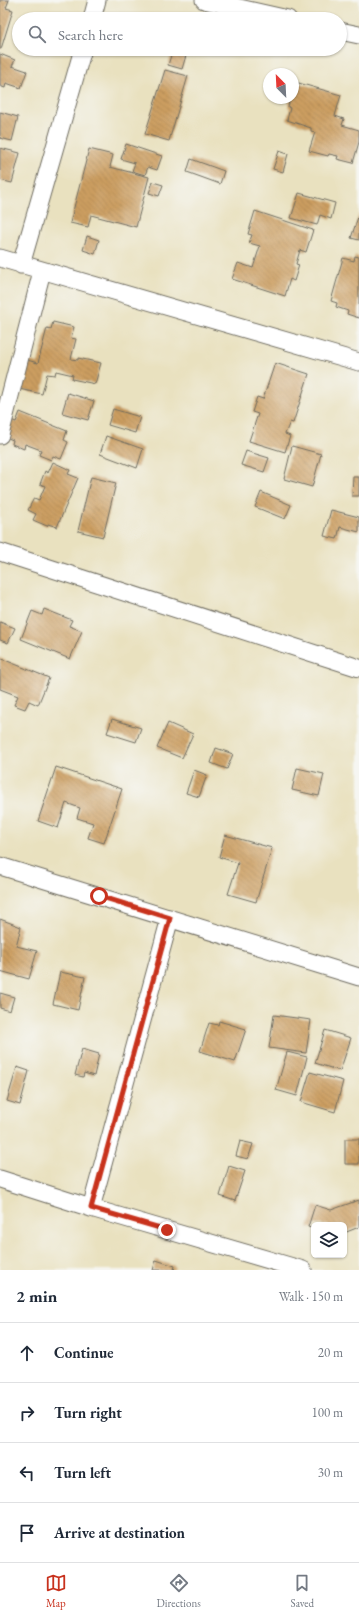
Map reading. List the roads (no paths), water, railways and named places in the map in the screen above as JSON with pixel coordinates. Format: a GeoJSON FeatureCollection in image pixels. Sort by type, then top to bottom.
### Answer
{"type":"FeatureCollection","features":[{"type":"Feature","properties":{"kind":"street"},"geometry":{"type":"LineString","coordinates":[[94,12],[97,0]]}},
{"type":"Feature","properties":{"kind":"street"},"geometry":{"type":"LineString","coordinates":[[204,0],[230,3],[263,12]]}},
{"type":"Feature","properties":{"kind":"street"},"geometry":{"type":"LineString","coordinates":[[347,32],[359,35]]}},
{"type":"Feature","properties":{"kind":"street"},"geometry":{"type":"LineString","coordinates":[[21,265],[81,56]]}},
{"type":"Feature","properties":{"kind":"street"},"geometry":{"type":"LineString","coordinates":[[0,258],[359,362]]}},
{"type":"Feature","properties":{"kind":"street"},"geometry":{"type":"LineString","coordinates":[[0,435],[42,271]]}},
{"type":"Feature","properties":{"kind":"street"},"geometry":{"type":"LineString","coordinates":[[0,552],[359,668]]}},
{"type":"Feature","properties":{"kind":"street"},"geometry":{"type":"LineString","coordinates":[[0,866],[359,977]]}},
{"type":"Feature","properties":{"kind":"street"},"geometry":{"type":"LineString","coordinates":[[91,1208],[170,918]]}},
{"type":"Feature","properties":{"kind":"street"},"geometry":{"type":"LineString","coordinates":[[0,1179],[91,1208],[303,1270]]}}]}
